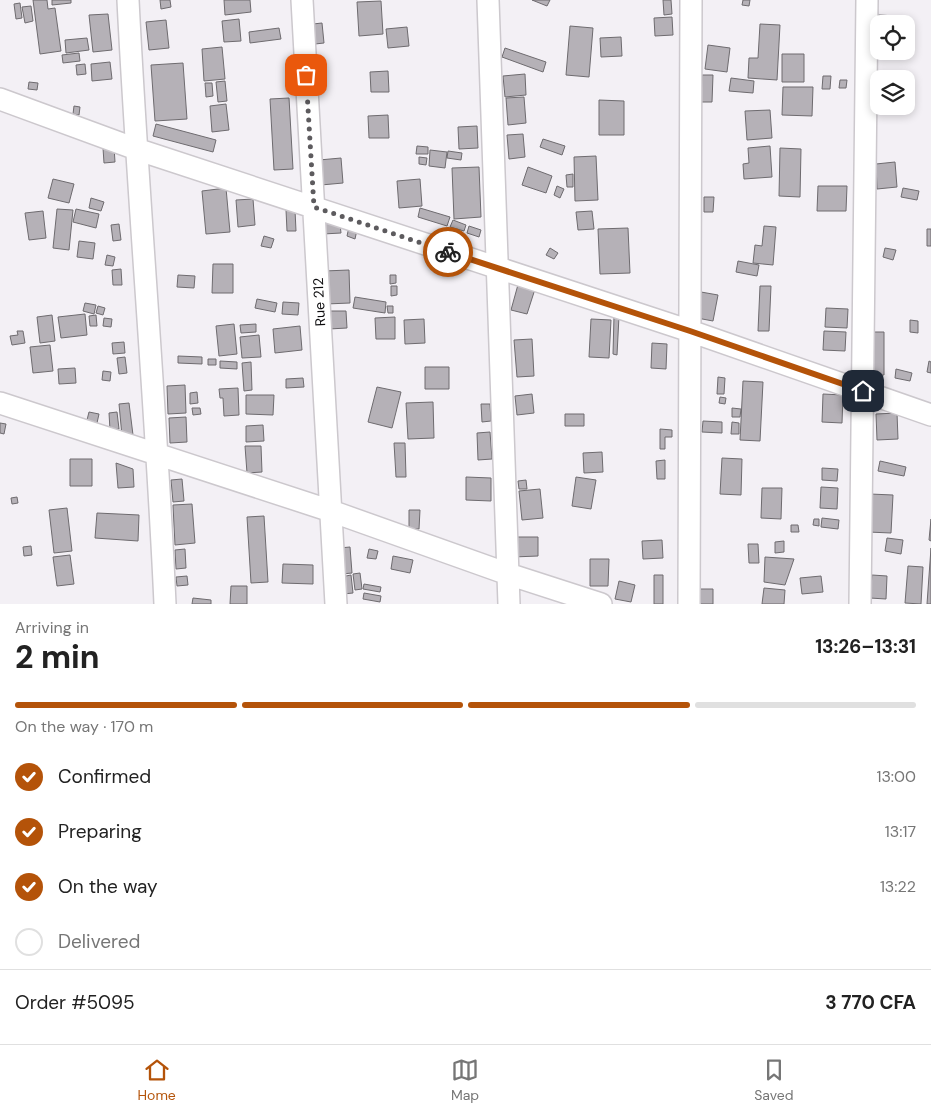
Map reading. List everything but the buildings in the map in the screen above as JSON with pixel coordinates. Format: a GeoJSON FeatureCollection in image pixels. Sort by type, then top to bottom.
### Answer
{"type":"FeatureCollection","features":[{"type":"Feature","properties":{"kind":"street"},"geometry":{"type":"LineString","coordinates":[[128,0],[136,149],[158,456],[165,604]]}},
{"type":"Feature","properties":{"kind":"street","name":"Rue 212"},"geometry":{"type":"LineString","coordinates":[[302,0],[336,604]]}},
{"type":"Feature","properties":{"kind":"street"},"geometry":{"type":"LineString","coordinates":[[488,0],[509,604]]}},
{"type":"Feature","properties":{"kind":"street"},"geometry":{"type":"LineString","coordinates":[[690,604],[691,0]]}},
{"type":"Feature","properties":{"kind":"street"},"geometry":{"type":"LineString","coordinates":[[860,604],[867,0]]}},
{"type":"Feature","properties":{"kind":"street"},"geometry":{"type":"LineString","coordinates":[[0,99],[136,149],[690,331],[931,415]]}},
{"type":"Feature","properties":{"kind":"street"},"geometry":{"type":"LineString","coordinates":[[0,403],[331,511],[508,574],[601,604]]}},
{"type":"Feature","properties":{"kind":"way so far"},"geometry":{"type":"LineString","coordinates":[[306,75],[314,207],[448,252]]}},
{"type":"Feature","properties":{"kind":"route"},"geometry":{"type":"LineString","coordinates":[[448,252],[690,331],[863,391]]}}]}
